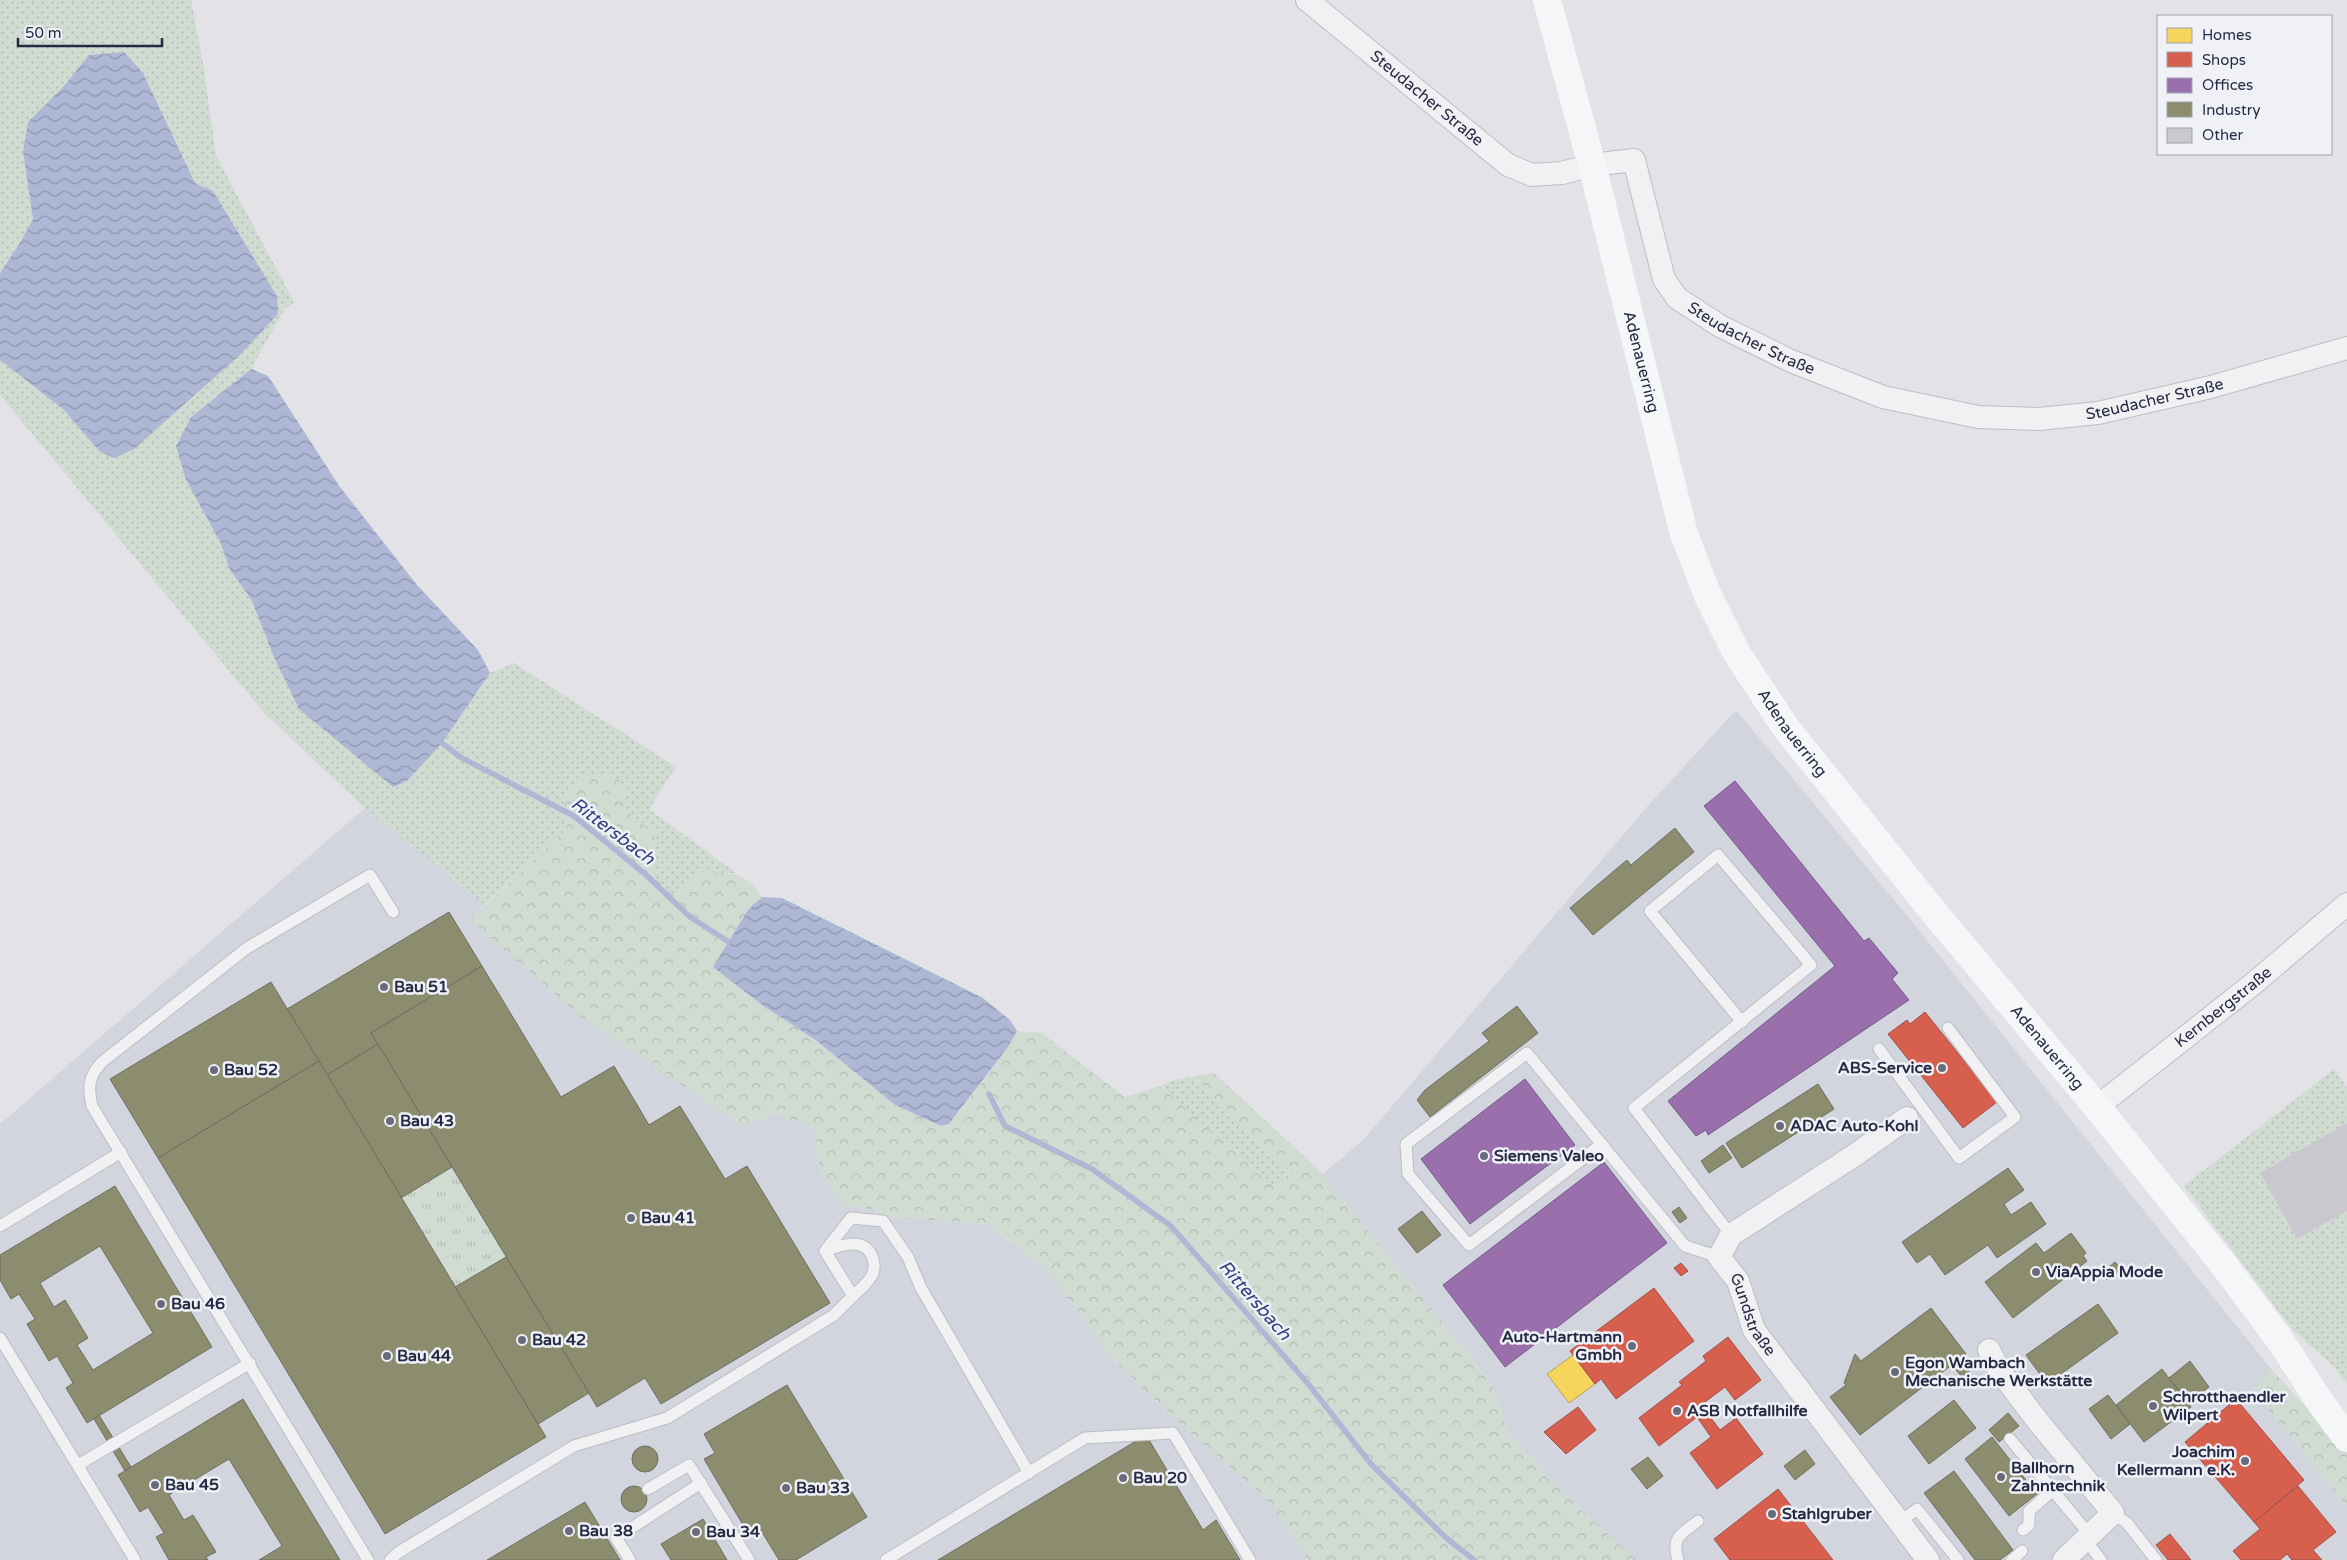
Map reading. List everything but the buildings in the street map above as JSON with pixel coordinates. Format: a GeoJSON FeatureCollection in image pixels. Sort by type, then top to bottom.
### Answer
{"type":"FeatureCollection","features":[{"type":"Feature","properties":{"kind":"main road","name":"Adenauerring"},"geometry":{"type":"LineString","coordinates":[[1547,0],[1592,166],[1684,534],[1708,596],[1736,652],[1786,728],[1937,916],[2098,1107],[2220,1260],[2280,1340],[2322,1405],[2347,1438]]}},
{"type":"Feature","properties":{"kind":"main road","name":"Adenauerring"},"geometry":{"type":"LineString","coordinates":[[2280,1340],[2347,1414]]}},
{"type":"Feature","properties":{"kind":"street","name":"Steudacher Straße"},"geometry":{"type":"LineString","coordinates":[[1307,0],[1508,165],[1532,175],[1562,173],[1592,166],[1634,160],[1664,279],[1677,298],[1720,326],[1791,361],[1883,397],[1978,417],[2039,419],[2088,414],[2211,388],[2347,348]]}},
{"type":"Feature","properties":{"kind":"street","name":"Kernbergstraße"},"geometry":{"type":"LineString","coordinates":[[2098,1107],[2253,984],[2347,904]]}},
{"type":"Feature","properties":{"kind":"street","name":"Gundstraße"},"geometry":{"type":"LineString","coordinates":[[1915,1113],[1855,1155],[1731,1235],[1719,1256],[1738,1281],[1754,1330],[1928,1560]]}},
{"type":"Feature","properties":{"kind":"street"},"geometry":{"type":"LineString","coordinates":[[1990,1350],[1999,1370],[2031,1413],[2113,1513],[2064,1560]]}},
{"type":"Feature","properties":{"kind":"lane"},"geometry":{"type":"LineString","coordinates":[[1731,1235],[1634,1108],[1742,1022],[1811,965],[1718,855],[1650,911],[1742,1022]]}},
{"type":"Feature","properties":{"kind":"lane"},"geometry":{"type":"LineString","coordinates":[[368,1560],[250,1363],[92,1106],[89,1090],[92,1072],[102,1062],[247,948],[370,875],[393,912]]}},
{"type":"Feature","properties":{"kind":"lane"},"geometry":{"type":"LineString","coordinates":[[1879,1049],[1915,1113],[1959,1158],[2015,1116],[1948,1028]]}},
{"type":"Feature","properties":{"kind":"lane"},"geometry":{"type":"LineString","coordinates":[[1602,1144],[1469,1245],[1408,1174],[1406,1144],[1527,1053],[1602,1144],[1685,1246],[1719,1256]]}},
{"type":"Feature","properties":{"kind":"lane"},"geometry":{"type":"LineString","coordinates":[[0,1226],[121,1152]]}},
{"type":"Feature","properties":{"kind":"lane"},"geometry":{"type":"LineString","coordinates":[[825,1250],[851,1218],[883,1221],[908,1257],[921,1288],[1029,1473]]}},
{"type":"Feature","properties":{"kind":"lane"},"geometry":{"type":"LineString","coordinates":[[390,1560],[399,1552],[574,1446],[667,1418],[834,1314],[873,1272],[874,1260],[867,1248],[856,1244],[842,1245],[825,1250]]}},
{"type":"Feature","properties":{"kind":"lane"},"geometry":{"type":"LineString","coordinates":[[825,1250],[852,1296]]}},
{"type":"Feature","properties":{"kind":"lane"},"geometry":{"type":"LineString","coordinates":[[0,1338],[135,1560]]}},
{"type":"Feature","properties":{"kind":"lane"},"geometry":{"type":"LineString","coordinates":[[78,1465],[250,1363]]}},
{"type":"Feature","properties":{"kind":"lane"},"geometry":{"type":"LineString","coordinates":[[886,1560],[1085,1438],[1173,1433],[1250,1560]]}},
{"type":"Feature","properties":{"kind":"lane"},"geometry":{"type":"LineString","coordinates":[[2010,1439],[2053,1490],[2101,1560]]}},
{"type":"Feature","properties":{"kind":"lane"},"geometry":{"type":"LineString","coordinates":[[648,1489],[689,1465],[749,1560]]}},
{"type":"Feature","properties":{"kind":"lane"},"geometry":{"type":"LineString","coordinates":[[630,1560],[616,1538],[701,1483]]}},
{"type":"Feature","properties":{"kind":"lane"},"geometry":{"type":"LineString","coordinates":[[2023,1530],[2029,1525],[2029,1511],[2053,1490]]}},
{"type":"Feature","properties":{"kind":"lane"},"geometry":{"type":"LineString","coordinates":[[1900,1522],[1918,1508],[1958,1560]]}},
{"type":"Feature","properties":{"kind":"lane"},"geometry":{"type":"LineString","coordinates":[[2113,1513],[2126,1523],[2156,1560]]}},
{"type":"Feature","properties":{"kind":"lane"},"geometry":{"type":"LineString","coordinates":[[1678,1560],[1675,1544],[1678,1537],[1698,1521]]}},
{"type":"Feature","properties":{"kind":"lane"},"geometry":{"type":"LineString","coordinates":[[2012,1560],[2022,1550]]}},
{"type":"Feature","properties":{"kind":"shaded area"},"geometry":{"type":"Polygon","coordinates":[[[1736,710],[1918,929],[2271,1369],[2252,1389],[2347,1507],[2347,1560],[1637,1560],[1585,1514],[1508,1434],[1494,1387],[1322,1175],[1365,1138],[1646,808],[1736,710]]]}},
{"type":"Feature","properties":{"kind":"shaded area"},"geometry":{"type":"Polygon","coordinates":[[[365,808],[485,905],[470,920],[742,1126],[775,1114],[814,1128],[820,1172],[843,1206],[862,1207],[895,1218],[988,1224],[1047,1271],[1118,1365],[1189,1432],[1265,1497],[1304,1554],[1306,1560],[0,1560],[0,1124],[365,808]]]}},
{"type":"Feature","properties":{"kind":"green space"},"geometry":{"type":"Polygon","coordinates":[[[0,0],[191,0],[204,69],[216,156],[294,302],[284,310],[251,369],[191,417],[186,480],[221,544],[229,568],[252,601],[273,655],[442,743],[490,673],[514,663],[676,767],[649,809],[736,873],[700,872],[675,897],[653,876],[655,833],[626,811],[563,798],[568,828],[485,905],[365,808],[264,713],[0,395],[0,360],[63,409],[99,451],[114,458],[134,449],[240,355],[277,314],[277,296],[213,191],[195,183],[143,73],[89,55],[64,86],[23,152],[33,219],[0,272],[0,0]]]}},
{"type":"Feature","properties":{"kind":"green space"},"geometry":{"type":"Polygon","coordinates":[[[610,774],[626,785],[626,811],[655,833],[653,876],[675,897],[700,872],[727,873],[742,877],[756,888],[762,897],[748,911],[713,967],[762,1005],[817,1041],[895,1105],[941,1126],[955,1118],[1008,1047],[1017,1031],[1042,1033],[1124,1097],[1160,1086],[1275,1188],[1294,1174],[1193,1077],[1214,1073],[1317,1168],[1494,1387],[1508,1434],[1585,1514],[1637,1560],[1306,1560],[1304,1554],[1265,1497],[1189,1432],[1118,1365],[1047,1271],[989,1224],[895,1218],[862,1207],[843,1206],[820,1172],[814,1128],[775,1114],[742,1126],[584,1019],[470,920],[568,828],[563,798],[581,775],[610,774]]]}},
{"type":"Feature","properties":{"kind":"green space"},"geometry":{"type":"Polygon","coordinates":[[[2334,1069],[2347,1087],[2347,1123],[2260,1173],[2297,1239],[2347,1211],[2347,1383],[2328,1361],[2292,1329],[2184,1186],[2334,1069]]]}},
{"type":"Feature","properties":{"kind":"green space"},"geometry":{"type":"Polygon","coordinates":[[[1193,1077],[1294,1174],[1274,1188],[1160,1086],[1174,1080],[1193,1077]]]}},
{"type":"Feature","properties":{"kind":"green space"},"geometry":{"type":"Polygon","coordinates":[[[452,1167],[506,1257],[455,1287],[401,1198],[452,1167]]]}},
{"type":"Feature","properties":{"kind":"green space"},"geometry":{"type":"Polygon","coordinates":[[[2271,1369],[2347,1453],[2347,1507],[2252,1389],[2271,1369]]]}},
{"type":"Feature","properties":{"kind":"water"},"geometry":{"type":"Polygon","coordinates":[[[124,52],[143,73],[195,183],[213,191],[277,296],[278,314],[240,355],[134,449],[114,458],[99,451],[63,409],[0,360],[0,273],[33,219],[23,152],[28,122],[64,86],[89,55],[124,52]]]}},
{"type":"Feature","properties":{"kind":"water"},"geometry":{"type":"Polygon","coordinates":[[[251,369],[268,376],[340,487],[417,585],[478,650],[490,673],[442,743],[407,781],[393,787],[299,709],[273,655],[252,601],[229,568],[221,544],[186,480],[176,446],[191,417],[251,369]]]}},
{"type":"Feature","properties":{"kind":"water"},"geometry":{"type":"Polygon","coordinates":[[[762,897],[782,898],[983,998],[1010,1020],[1017,1031],[1008,1047],[949,1124],[941,1126],[895,1105],[817,1041],[762,1005],[713,967],[748,910],[762,897]]]}},
{"type":"Feature","properties":{"kind":"waterway","name":"Rittersbach"},"geometry":{"type":"LineString","coordinates":[[442,743],[460,757],[574,816],[645,874],[690,917],[729,942]]}},
{"type":"Feature","properties":{"kind":"waterway","name":"Rittersbach"},"geometry":{"type":"LineString","coordinates":[[989,1094],[1005,1126],[1092,1169],[1171,1226],[1309,1385],[1371,1464],[1445,1537],[1474,1560]]}},
{"type":"Feature","properties":{"kind":"place","name":"Bau 51"},"geometry":{"type":"Point","coordinates":[384,987]}},
{"type":"Feature","properties":{"kind":"place","name":"ABS-Service"},"geometry":{"type":"Point","coordinates":[1942,1068]}},
{"type":"Feature","properties":{"kind":"place","name":"Bau 52"},"geometry":{"type":"Point","coordinates":[214,1070]}},
{"type":"Feature","properties":{"kind":"place","name":"Bau 43"},"geometry":{"type":"Point","coordinates":[390,1121]}},
{"type":"Feature","properties":{"kind":"place","name":"ADAC Auto-Kohl"},"geometry":{"type":"Point","coordinates":[1780,1126]}},
{"type":"Feature","properties":{"kind":"place","name":"Siemens Valeo"},"geometry":{"type":"Point","coordinates":[1484,1156]}},
{"type":"Feature","properties":{"kind":"place","name":"Bau 41"},"geometry":{"type":"Point","coordinates":[631,1218]}},
{"type":"Feature","properties":{"kind":"place","name":"ViaAppia Mode"},"geometry":{"type":"Point","coordinates":[2036,1272]}},
{"type":"Feature","properties":{"kind":"place","name":"Bau 46"},"geometry":{"type":"Point","coordinates":[161,1304]}},
{"type":"Feature","properties":{"kind":"place","name":"Bau 42"},"geometry":{"type":"Point","coordinates":[522,1340]}},
{"type":"Feature","properties":{"kind":"place","name":"Auto-Hartmann Gmbh"},"geometry":{"type":"Point","coordinates":[1632,1346]}},
{"type":"Feature","properties":{"kind":"place","name":"Bau 44"},"geometry":{"type":"Point","coordinates":[387,1356]}},
{"type":"Feature","properties":{"kind":"place","name":"Egon Wambach Mechanische Werkstätte"},"geometry":{"type":"Point","coordinates":[1895,1372]}},
{"type":"Feature","properties":{"kind":"place","name":"Schrotthaendler Wilpert"},"geometry":{"type":"Point","coordinates":[2153,1406]}},
{"type":"Feature","properties":{"kind":"place","name":"ASB Notfallhilfe"},"geometry":{"type":"Point","coordinates":[1677,1411]}},
{"type":"Feature","properties":{"kind":"place","name":"Joachim Kellermann e.K."},"geometry":{"type":"Point","coordinates":[2245,1461]}},
{"type":"Feature","properties":{"kind":"place","name":"Ballhorn Zahntechnik"},"geometry":{"type":"Point","coordinates":[2001,1477]}},
{"type":"Feature","properties":{"kind":"place","name":"Bau 20"},"geometry":{"type":"Point","coordinates":[1123,1478]}},
{"type":"Feature","properties":{"kind":"place","name":"Bau 45"},"geometry":{"type":"Point","coordinates":[155,1485]}},
{"type":"Feature","properties":{"kind":"place","name":"Bau 33"},"geometry":{"type":"Point","coordinates":[786,1488]}},
{"type":"Feature","properties":{"kind":"place","name":"Stahlgruber"},"geometry":{"type":"Point","coordinates":[1772,1514]}},
{"type":"Feature","properties":{"kind":"place","name":"Bau 38"},"geometry":{"type":"Point","coordinates":[569,1531]}},
{"type":"Feature","properties":{"kind":"place","name":"Bau 34"},"geometry":{"type":"Point","coordinates":[696,1532]}}]}
